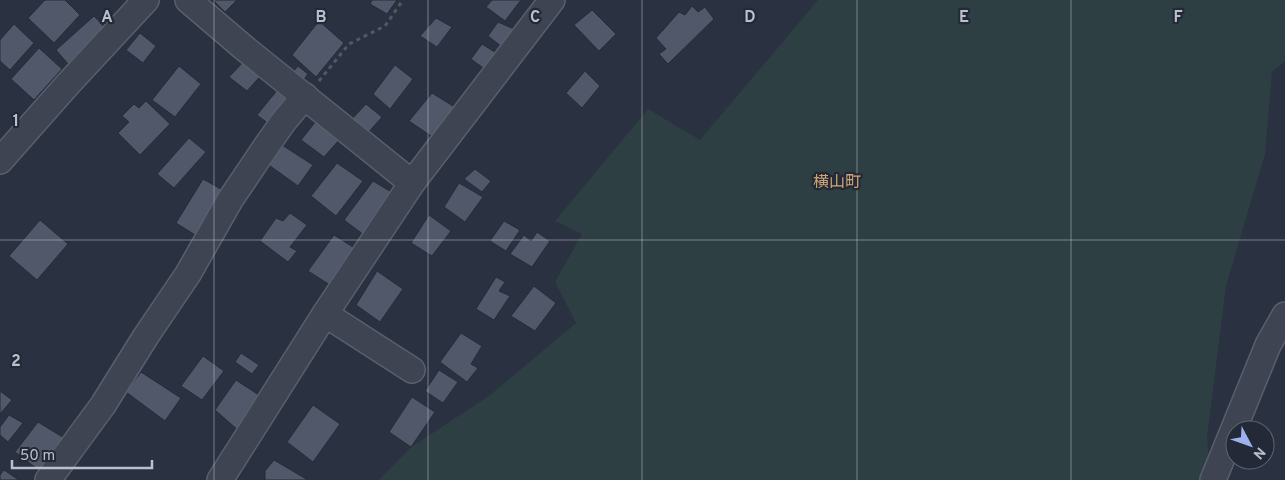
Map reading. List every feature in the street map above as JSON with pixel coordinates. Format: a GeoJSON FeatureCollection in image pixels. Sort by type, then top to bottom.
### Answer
{"type":"FeatureCollection","features":[{"type":"Feature","properties":{"kind":"street"},"geometry":{"type":"LineString","coordinates":[[0,161],[146,0]]}},
{"type":"Feature","properties":{"kind":"street"},"geometry":{"type":"LineString","coordinates":[[188,0],[243,47],[412,183]]}},
{"type":"Feature","properties":{"kind":"street"},"geometry":{"type":"LineString","coordinates":[[220,480],[325,314],[412,183],[552,0]]}},
{"type":"Feature","properties":{"kind":"street"},"geometry":{"type":"LineString","coordinates":[[48,480],[103,405],[188,274],[230,200],[262,152],[284,121],[306,96]]}},
{"type":"Feature","properties":{"kind":"street"},"geometry":{"type":"LineString","coordinates":[[325,314],[412,370]]}},
{"type":"Feature","properties":{"kind":"street"},"geometry":{"type":"LineString","coordinates":[[1213,480],[1268,345],[1285,315]]}},
{"type":"Feature","properties":{"kind":"path"},"geometry":{"type":"LineString","coordinates":[[306,96],[349,44],[385,26],[404,0]]}},
{"type":"Feature","properties":{"kind":"shaded area"},"geometry":{"type":"Polygon","coordinates":[[[818,0],[1285,0],[1285,61],[1272,72],[1265,154],[1226,286],[1207,437],[1211,480],[379,480],[411,447],[489,396],[576,323],[555,282],[582,234],[555,221],[648,109],[700,140],[818,0]]]}},
{"type":"Feature","properties":{"kind":"building"},"geometry":{"type":"Polygon","coordinates":[[[45,0],[65,0],[80,15],[54,43],[28,18],[45,0]]]}},
{"type":"Feature","properties":{"kind":"building"},"geometry":{"type":"Polygon","coordinates":[[[213,0],[237,0],[225,12],[213,0]]]}},
{"type":"Feature","properties":{"kind":"building"},"geometry":{"type":"Polygon","coordinates":[[[372,0],[397,0],[387,14],[370,4],[372,0]]]}},
{"type":"Feature","properties":{"kind":"building"},"geometry":{"type":"Polygon","coordinates":[[[492,0],[521,0],[505,21],[486,7],[492,0]]]}},
{"type":"Feature","properties":{"kind":"building"},"geometry":{"type":"Polygon","coordinates":[[[692,6],[698,12],[705,7],[714,19],[668,64],[659,54],[666,49],[656,38],[679,12],[685,15],[692,6]]]}},
{"type":"Feature","properties":{"kind":"building"},"geometry":{"type":"Polygon","coordinates":[[[592,10],[616,34],[599,51],[574,25],[592,10]]]}},
{"type":"Feature","properties":{"kind":"building"},"geometry":{"type":"Polygon","coordinates":[[[94,16],[108,31],[69,65],[56,50],[94,16]]]}},
{"type":"Feature","properties":{"kind":"building"},"geometry":{"type":"Polygon","coordinates":[[[436,18],[452,27],[437,47],[420,36],[436,18]]]}},
{"type":"Feature","properties":{"kind":"building"},"geometry":{"type":"Polygon","coordinates":[[[319,21],[344,43],[316,77],[292,55],[319,21]]]}},
{"type":"Feature","properties":{"kind":"building"},"geometry":{"type":"Polygon","coordinates":[[[498,22],[514,29],[502,47],[488,36],[498,22]]]}},
{"type":"Feature","properties":{"kind":"building"},"geometry":{"type":"Polygon","coordinates":[[[14,24],[34,43],[10,70],[0,61],[0,40],[14,24]]]}},
{"type":"Feature","properties":{"kind":"building"},"geometry":{"type":"Polygon","coordinates":[[[140,33],[156,46],[143,63],[126,50],[140,33]]]}},
{"type":"Feature","properties":{"kind":"building"},"geometry":{"type":"Polygon","coordinates":[[[482,44],[498,54],[486,70],[471,59],[482,44]]]}},
{"type":"Feature","properties":{"kind":"building"},"geometry":{"type":"Polygon","coordinates":[[[39,48],[62,69],[34,100],[11,79],[39,48]]]}},
{"type":"Feature","properties":{"kind":"building"},"geometry":{"type":"Polygon","coordinates":[[[246,59],[264,72],[247,91],[229,77],[246,59]]]}},
{"type":"Feature","properties":{"kind":"building"},"geometry":{"type":"Polygon","coordinates":[[[395,65],[413,79],[390,109],[373,94],[395,65]]]}},
{"type":"Feature","properties":{"kind":"building"},"geometry":{"type":"Polygon","coordinates":[[[179,66],[201,84],[175,117],[152,100],[179,66]]]}},
{"type":"Feature","properties":{"kind":"building"},"geometry":{"type":"Polygon","coordinates":[[[298,66],[308,74],[302,82],[291,74],[298,66]]]}},
{"type":"Feature","properties":{"kind":"building"},"geometry":{"type":"Polygon","coordinates":[[[585,71],[600,86],[582,108],[566,93],[585,71]]]}},
{"type":"Feature","properties":{"kind":"building"},"geometry":{"type":"Polygon","coordinates":[[[279,88],[297,99],[274,128],[257,115],[279,88]]]}},
{"type":"Feature","properties":{"kind":"building"},"geometry":{"type":"Polygon","coordinates":[[[432,93],[461,111],[437,140],[409,121],[432,93]]]}},
{"type":"Feature","properties":{"kind":"building"},"geometry":{"type":"Polygon","coordinates":[[[146,101],[170,124],[140,155],[118,133],[129,122],[122,116],[134,104],[139,108],[146,101]]]}},
{"type":"Feature","properties":{"kind":"building"},"geometry":{"type":"Polygon","coordinates":[[[366,104],[382,117],[367,134],[350,121],[366,104]]]}},
{"type":"Feature","properties":{"kind":"building"},"geometry":{"type":"Polygon","coordinates":[[[316,121],[340,139],[324,157],[301,140],[316,121]]]}},
{"type":"Feature","properties":{"kind":"building"},"geometry":{"type":"Polygon","coordinates":[[[189,138],[206,152],[174,188],[157,174],[189,138]]]}},
{"type":"Feature","properties":{"kind":"building"},"geometry":{"type":"Polygon","coordinates":[[[279,143],[313,165],[298,186],[266,163],[279,143]]]}},
{"type":"Feature","properties":{"kind":"building"},"geometry":{"type":"Polygon","coordinates":[[[337,163],[363,181],[336,216],[311,196],[337,163]]]}},
{"type":"Feature","properties":{"kind":"building"},"geometry":{"type":"Polygon","coordinates":[[[475,169],[491,181],[482,192],[464,179],[475,169]]]}},
{"type":"Feature","properties":{"kind":"building"},"geometry":{"type":"Polygon","coordinates":[[[203,179],[226,192],[200,238],[176,223],[203,179]]]}},
{"type":"Feature","properties":{"kind":"building"},"geometry":{"type":"Polygon","coordinates":[[[373,181],[393,193],[364,235],[344,220],[373,181]]]}},
{"type":"Feature","properties":{"kind":"building"},"geometry":{"type":"Polygon","coordinates":[[[459,183],[483,197],[465,222],[444,207],[459,183]]]}},
{"type":"Feature","properties":{"kind":"building"},"geometry":{"type":"Polygon","coordinates":[[[290,213],[307,225],[290,247],[297,251],[288,262],[260,241],[276,218],[283,221],[290,213]]]}},
{"type":"Feature","properties":{"kind":"building"},"geometry":{"type":"Polygon","coordinates":[[[429,215],[451,231],[432,256],[411,243],[429,215]]]}},
{"type":"Feature","properties":{"kind":"building"},"geometry":{"type":"Polygon","coordinates":[[[40,220],[68,244],[37,280],[9,256],[40,220]]]}},
{"type":"Feature","properties":{"kind":"building"},"geometry":{"type":"Polygon","coordinates":[[[504,221],[520,230],[506,251],[490,241],[504,221]]]}},
{"type":"Feature","properties":{"kind":"building"},"geometry":{"type":"Polygon","coordinates":[[[537,232],[550,241],[532,267],[510,254],[524,235],[531,241],[537,232]]]}},
{"type":"Feature","properties":{"kind":"building"},"geometry":{"type":"Polygon","coordinates":[[[334,235],[356,249],[330,285],[308,271],[334,235]]]}},
{"type":"Feature","properties":{"kind":"building"},"geometry":{"type":"Polygon","coordinates":[[[377,271],[403,289],[380,322],[356,305],[377,271]]]}},
{"type":"Feature","properties":{"kind":"building"},"geometry":{"type":"Polygon","coordinates":[[[496,277],[505,282],[499,291],[510,296],[494,320],[476,309],[496,277]]]}},
{"type":"Feature","properties":{"kind":"building"},"geometry":{"type":"Polygon","coordinates":[[[534,286],[556,303],[535,331],[511,316],[534,286]]]}},
{"type":"Feature","properties":{"kind":"building"},"geometry":{"type":"Polygon","coordinates":[[[461,333],[482,346],[471,364],[478,368],[467,382],[440,362],[461,333]]]}},
{"type":"Feature","properties":{"kind":"building"},"geometry":{"type":"Polygon","coordinates":[[[241,353],[259,365],[252,374],[235,362],[241,353]]]}},
{"type":"Feature","properties":{"kind":"building"},"geometry":{"type":"Polygon","coordinates":[[[203,356],[224,371],[202,400],[181,386],[203,356]]]}},
{"type":"Feature","properties":{"kind":"building"},"geometry":{"type":"Polygon","coordinates":[[[439,370],[458,382],[443,403],[425,391],[439,370]]]}},
{"type":"Feature","properties":{"kind":"building"},"geometry":{"type":"Polygon","coordinates":[[[141,372],[181,398],[165,421],[126,392],[141,372]]]}},
{"type":"Feature","properties":{"kind":"building"},"geometry":{"type":"Polygon","coordinates":[[[236,380],[262,397],[239,431],[215,410],[236,380]]]}},
{"type":"Feature","properties":{"kind":"building"},"geometry":{"type":"Polygon","coordinates":[[[0,391],[12,400],[0,414],[0,391]]]}},
{"type":"Feature","properties":{"kind":"building"},"geometry":{"type":"Polygon","coordinates":[[[412,397],[435,412],[411,447],[389,432],[412,397]]]}},
{"type":"Feature","properties":{"kind":"building"},"geometry":{"type":"Polygon","coordinates":[[[313,405],[340,424],[313,462],[287,442],[313,405]]]}},
{"type":"Feature","properties":{"kind":"building"},"geometry":{"type":"Polygon","coordinates":[[[9,415],[23,423],[8,442],[0,435],[0,427],[9,415]]]}},
{"type":"Feature","properties":{"kind":"building"},"geometry":{"type":"Polygon","coordinates":[[[38,422],[69,441],[44,474],[15,452],[38,422]]]}},
{"type":"Feature","properties":{"kind":"building"},"geometry":{"type":"Polygon","coordinates":[[[274,460],[308,480],[265,480],[265,471],[274,460]]]}},
{"type":"Feature","properties":{"kind":"building"},"geometry":{"type":"Polygon","coordinates":[[[4,470],[19,480],[0,480],[0,475],[4,470]]]}},
{"type":"Feature","properties":{"kind":"district","name":"横山町"},"geometry":{"type":"Point","coordinates":[837,183]}}]}
